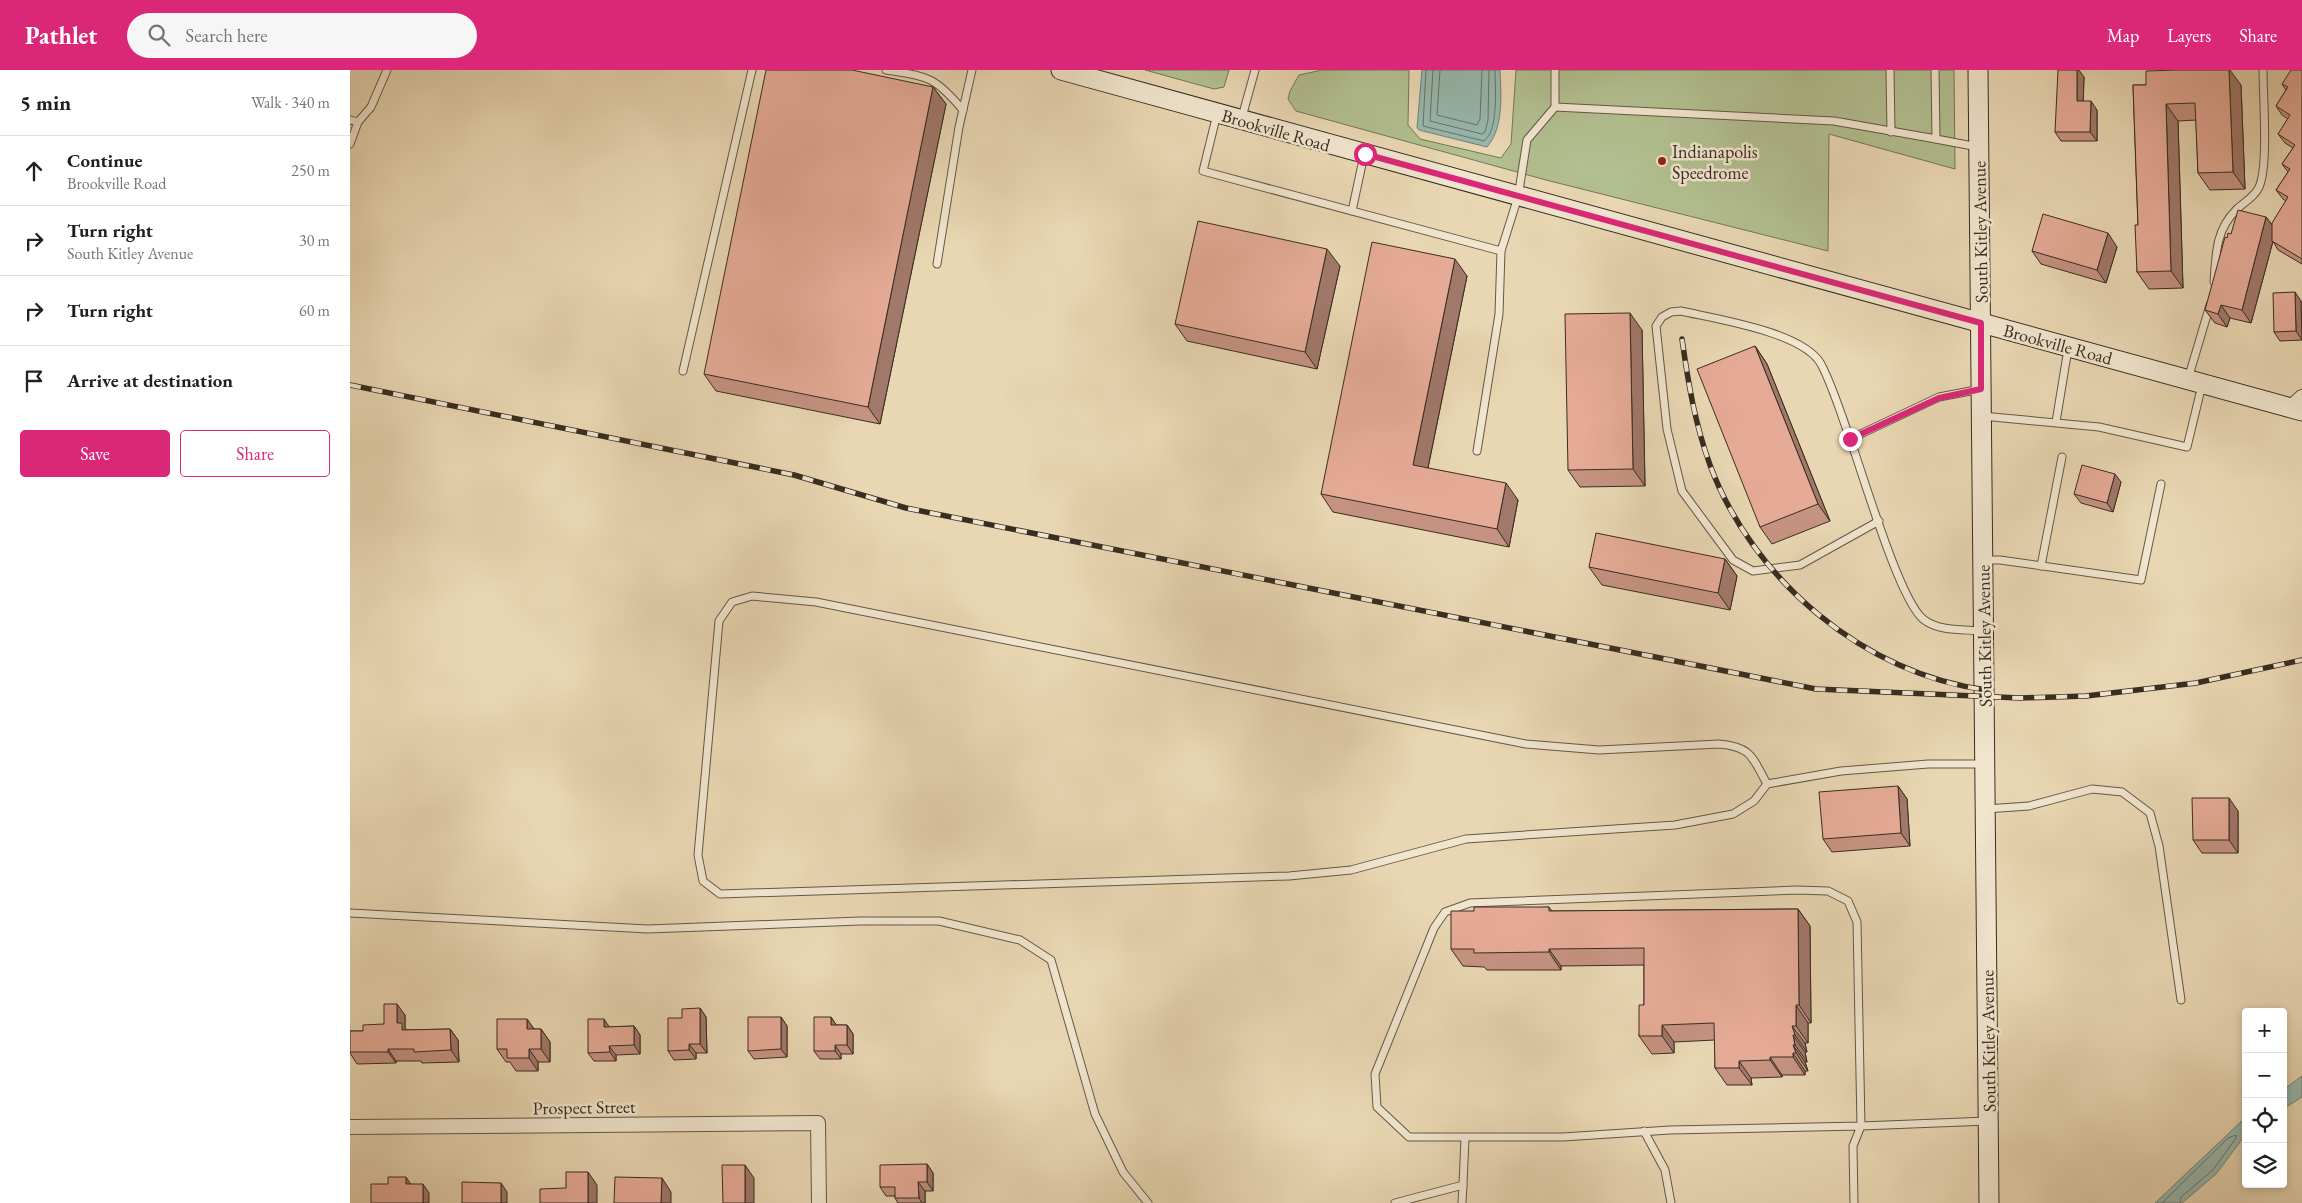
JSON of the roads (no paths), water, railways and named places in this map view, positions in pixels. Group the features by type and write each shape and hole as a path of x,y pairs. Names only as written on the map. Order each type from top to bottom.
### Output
{"main road":[{"name":"Brookville Road","path":"1061,70 1518,197 2195,381 2298,405"},
{"name":"South Kitley Avenue","path":"1978,70 1989,1203"}],"street":[{"name":"Prospect Street","path":"350,1128 818,1123 819,1203"}],"lane":[{"path":"350,144 358,122 371,108 387,70"},
{"path":"683,371 752,70"},
{"path":"886,70 924,76 939,84 963,110"},
{"path":"937,264 963,110 972,70"},
{"path":"1241,120 1255,70"},
{"path":"1477,451 1499,314 1501,250 1518,197 1527,140 1555,107 1555,70"},
{"path":"1890,70 1890,132"},
{"path":"1935,70 1936,139"},
{"path":"1982,416 2099,427 2187,447 2195,381 2213,293 2218,239 2223,227 2235,211 2258,189 2264,172 2263,70"},
{"path":"1555,107 1834,122 1979,147"},
{"path":"1217,113 1203,171 1501,250"},
{"path":"350,120 358,122"},
{"path":"1352,211 1365,154"},
{"path":"1879,522 1800,565 1753,571 1733,560 1682,491 1667,429 1656,326 1662,317 1671,312 1681,311 1791,339 1808,351 1820,363 1850,439 1906,595 1923,619 1943,628 1984,630"},
{"path":"2056,422 2068,346"},
{"path":"1850,439 1939,398 1981,389"},
{"path":"2041,566 2062,458"},
{"path":"1983,560 2141,580 2161,484"},
{"path":"1767,784 1750,753 1735,746 1719,744 1599,750 1526,744 816,602 752,596 732,602 719,621 698,855 703,881 720,894 1289,876 1352,870 1466,839 1675,825 1732,814 1754,801 1767,784 1841,770 1928,764 1985,764"},
{"path":"1985,809 2029,806 2092,789 2122,792 2150,813 2159,846 2181,1000"},
{"path":"1854,1203 1853,1146 1861,1126 1857,922 1848,901 1828,891 1796,890 1470,903 1445,912 1434,928 1375,1074 1377,1106 1409,1137 1563,1136 1644,1131 1861,1126 1988,1121"},
{"path":"350,913 648,929 860,921 939,921 1020,940 1051,960 1095,1114 1123,1172 1148,1203"},
{"path":"1644,1131 1665,1170 1671,1203"},
{"path":"1462,1203 1465,1138"},
{"path":"1394,1203 1462,1185"}],"water":[{"path":"1422,70 1500,70 1501,100 1499,120 1487,147 1417,128"},
{"path":"2302,1076 2302,1097 2287,1106 2287,1098 2287,1087"},
{"path":"2242,1121 2242,1139 2216,1174 2182,1203 2155,1203"}],"railway":[{"path":"1682,339 1693,403 1710,465 1729,507 1754,546 1784,582 1818,615 1857,642 1898,665 1942,681 1987,690"},
{"path":"350,385 794,475 906,508 1816,689 2020,698 2086,696 2196,683 2302,660"}],"place":[{"name":"Indianapolis Speedrome","path":"1662,161"}]}
